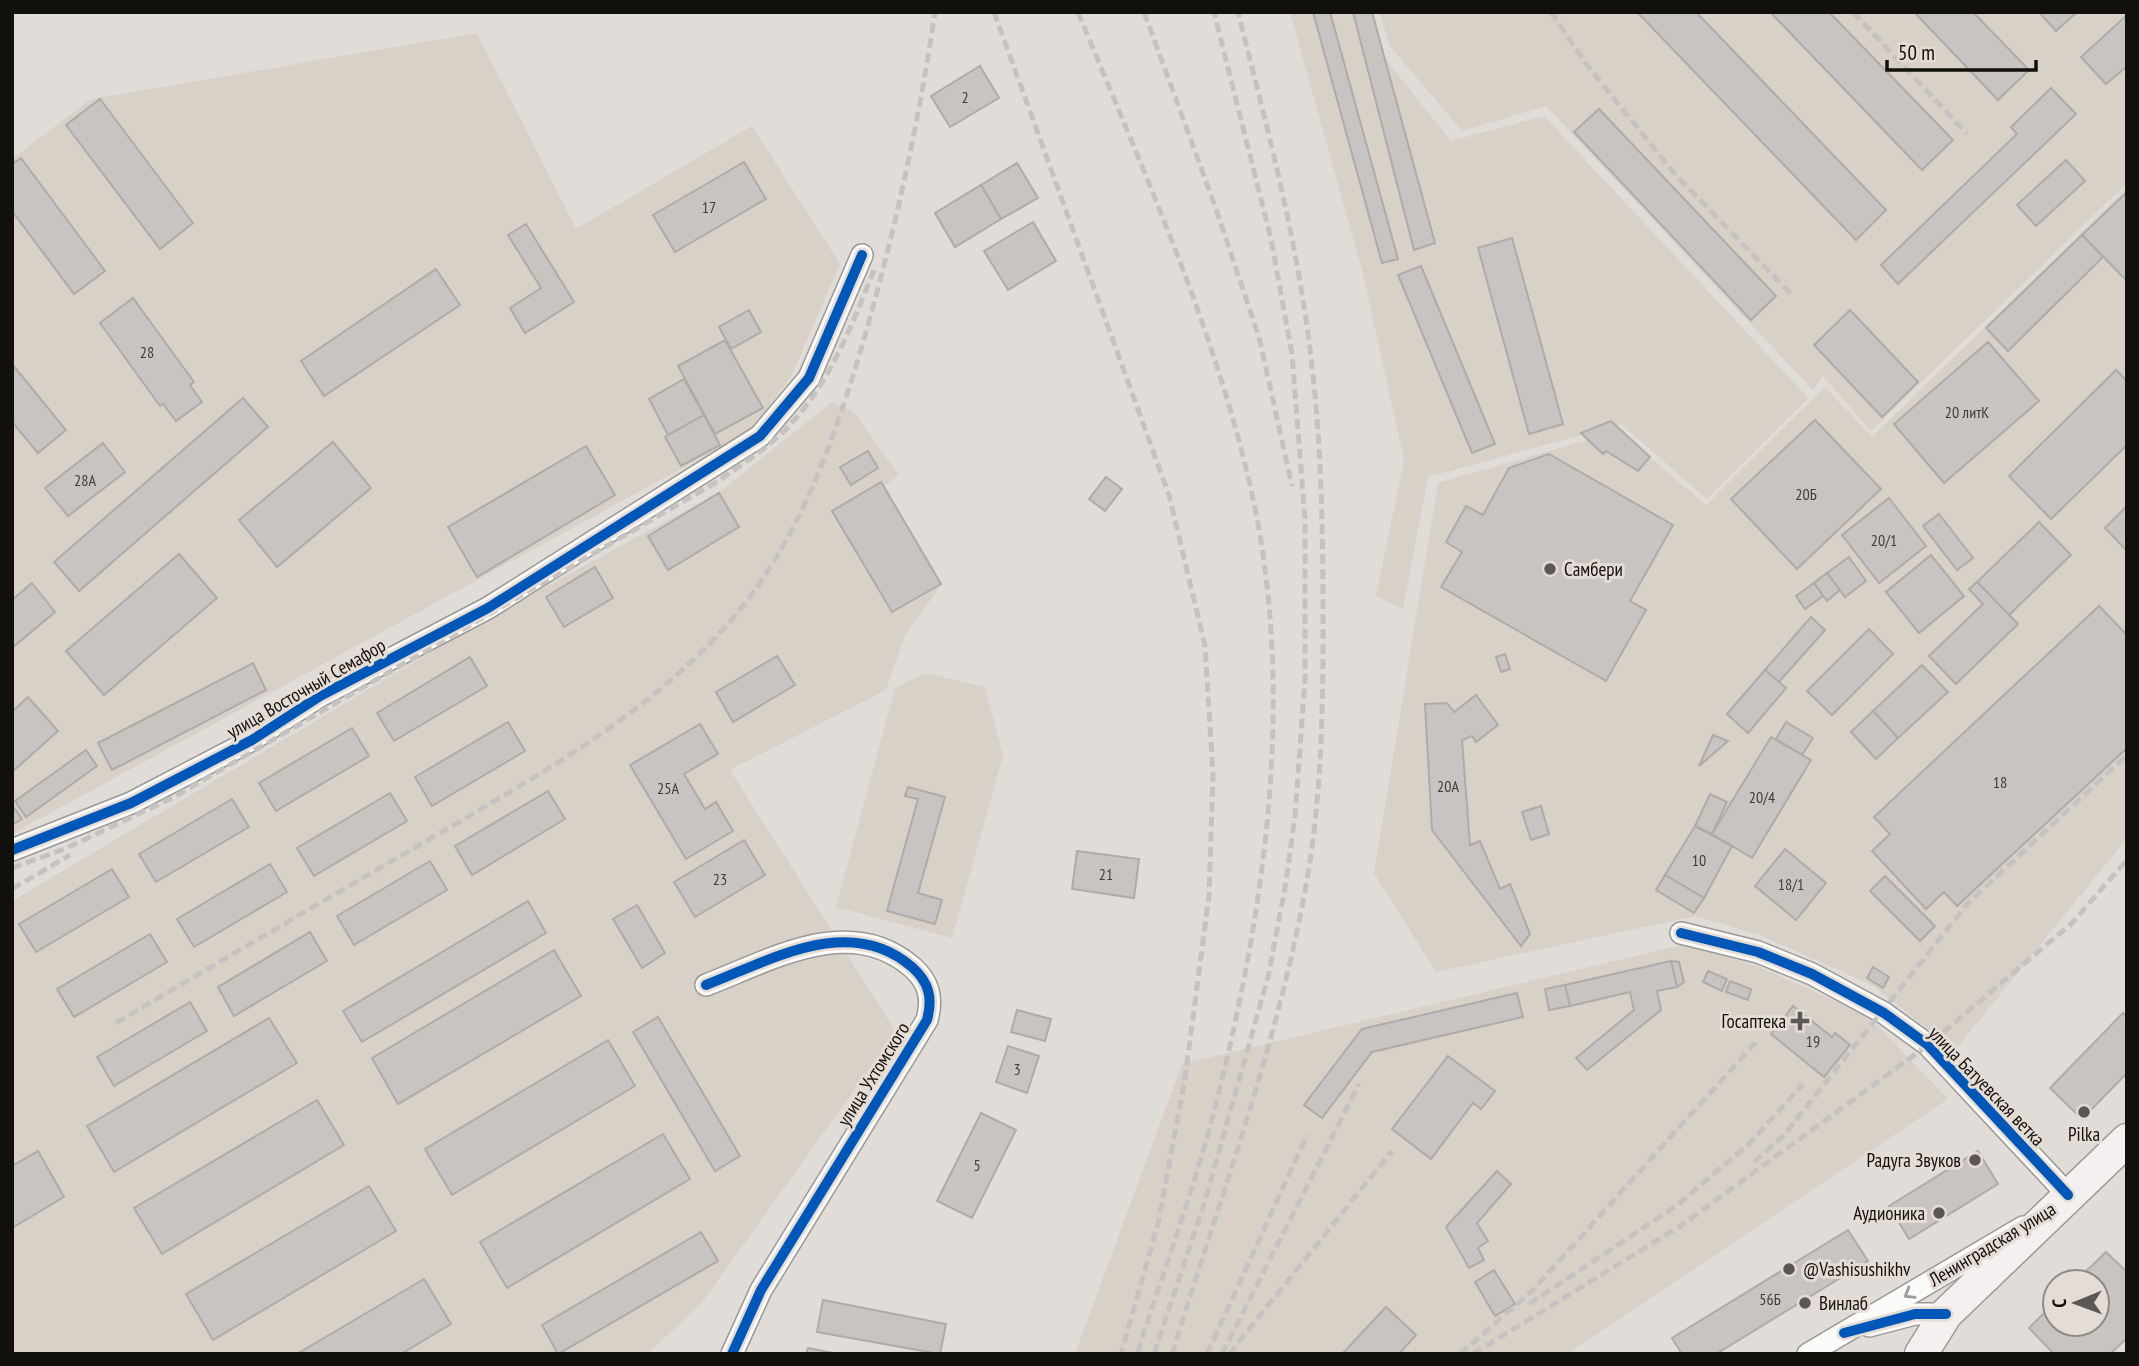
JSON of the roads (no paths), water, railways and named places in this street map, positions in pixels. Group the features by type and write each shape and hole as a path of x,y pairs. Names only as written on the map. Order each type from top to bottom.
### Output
{"main road":[{"name":"Ленинградская улица","path":"2060,1202 2127,1140"},
{"path":"1926,1340 2060,1202"}],"street":[{"name":"улица Восточный Семафор","path":"12,850 131,803 252,740 320,696 488,608 760,436 810,378 862,255"},
{"name":"улица Батуевская ветка","path":"1681,933 1758,952 1812,974 1884,1013 1928,1045 2060,1202"},
{"name":"улица Ухтомского","path":"706,985 802,948 853,941 874,943 896,953 922,975 931,998 927,1020 761,1290 732,1354"},
{"name":"Ленинградская улица","path":"1808,1354 2060,1202"},
{"path":"1844,1333 1915,1314 1926,1340"}],"railway":[{"path":"116,1023 506,794 595,738 678,674 715,638 749,598 770,568 805,504 845,402 897,213 922,93 935,12"},
{"path":"994,12 1169,495 1205,646 1213,775 1209,896 1185,1078 1159,1220 1121,1354"},
{"path":"1078,12 1170,235 1229,406 1245,464 1261,544 1271,624 1273,705 1270,787 1250,948 1207,1138 1137,1354"},
{"path":"1144,12 1215,206 1259,337 1292,486"},
{"path":"1154,1354 1205,1201 1268,977 1295,816 1305,679 1305,519 1292,354 1271,239 1214,12"},
{"path":"1172,1354 1263,1067 1293,950 1315,826 1322,728 1323,560 1314,384 1297,264 1238,12"},
{"path":"1551,12 1587,65 1674,173 1792,295"},
{"path":"1853,12 1967,134"},
{"path":"12,868 67,848 174,797 720,480 781,434 812,398 847,336 874,270"},
{"path":"1754,1162 1784,1135 1968,903 2127,755"},
{"path":"12,889 70,855"},
{"path":"1473,1354 1682,1225 1928,1045 2071,924 2127,860"},
{"path":"1460,1354 1533,1290 1756,1042"},
{"path":"1222,1354 1359,1084"},
{"path":"1529,1304 1676,1206 1750,1143 1803,1084"},
{"path":"1207,1354 1307,1135"},
{"path":"1229,1354 1392,1151"}],"place":[{"name":"Самбери","path":"1550,569"},
{"name":"Госаптека","path":"1800,1021"},
{"name":"Pilka","path":"2084,1112"},
{"name":"Радуга Звуков","path":"1975,1160"},
{"name":"Аудионика","path":"1939,1213"},
{"name":"@Vashisushikhv","path":"1789,1269"},
{"name":"Винлаб","path":"1805,1303"}]}
